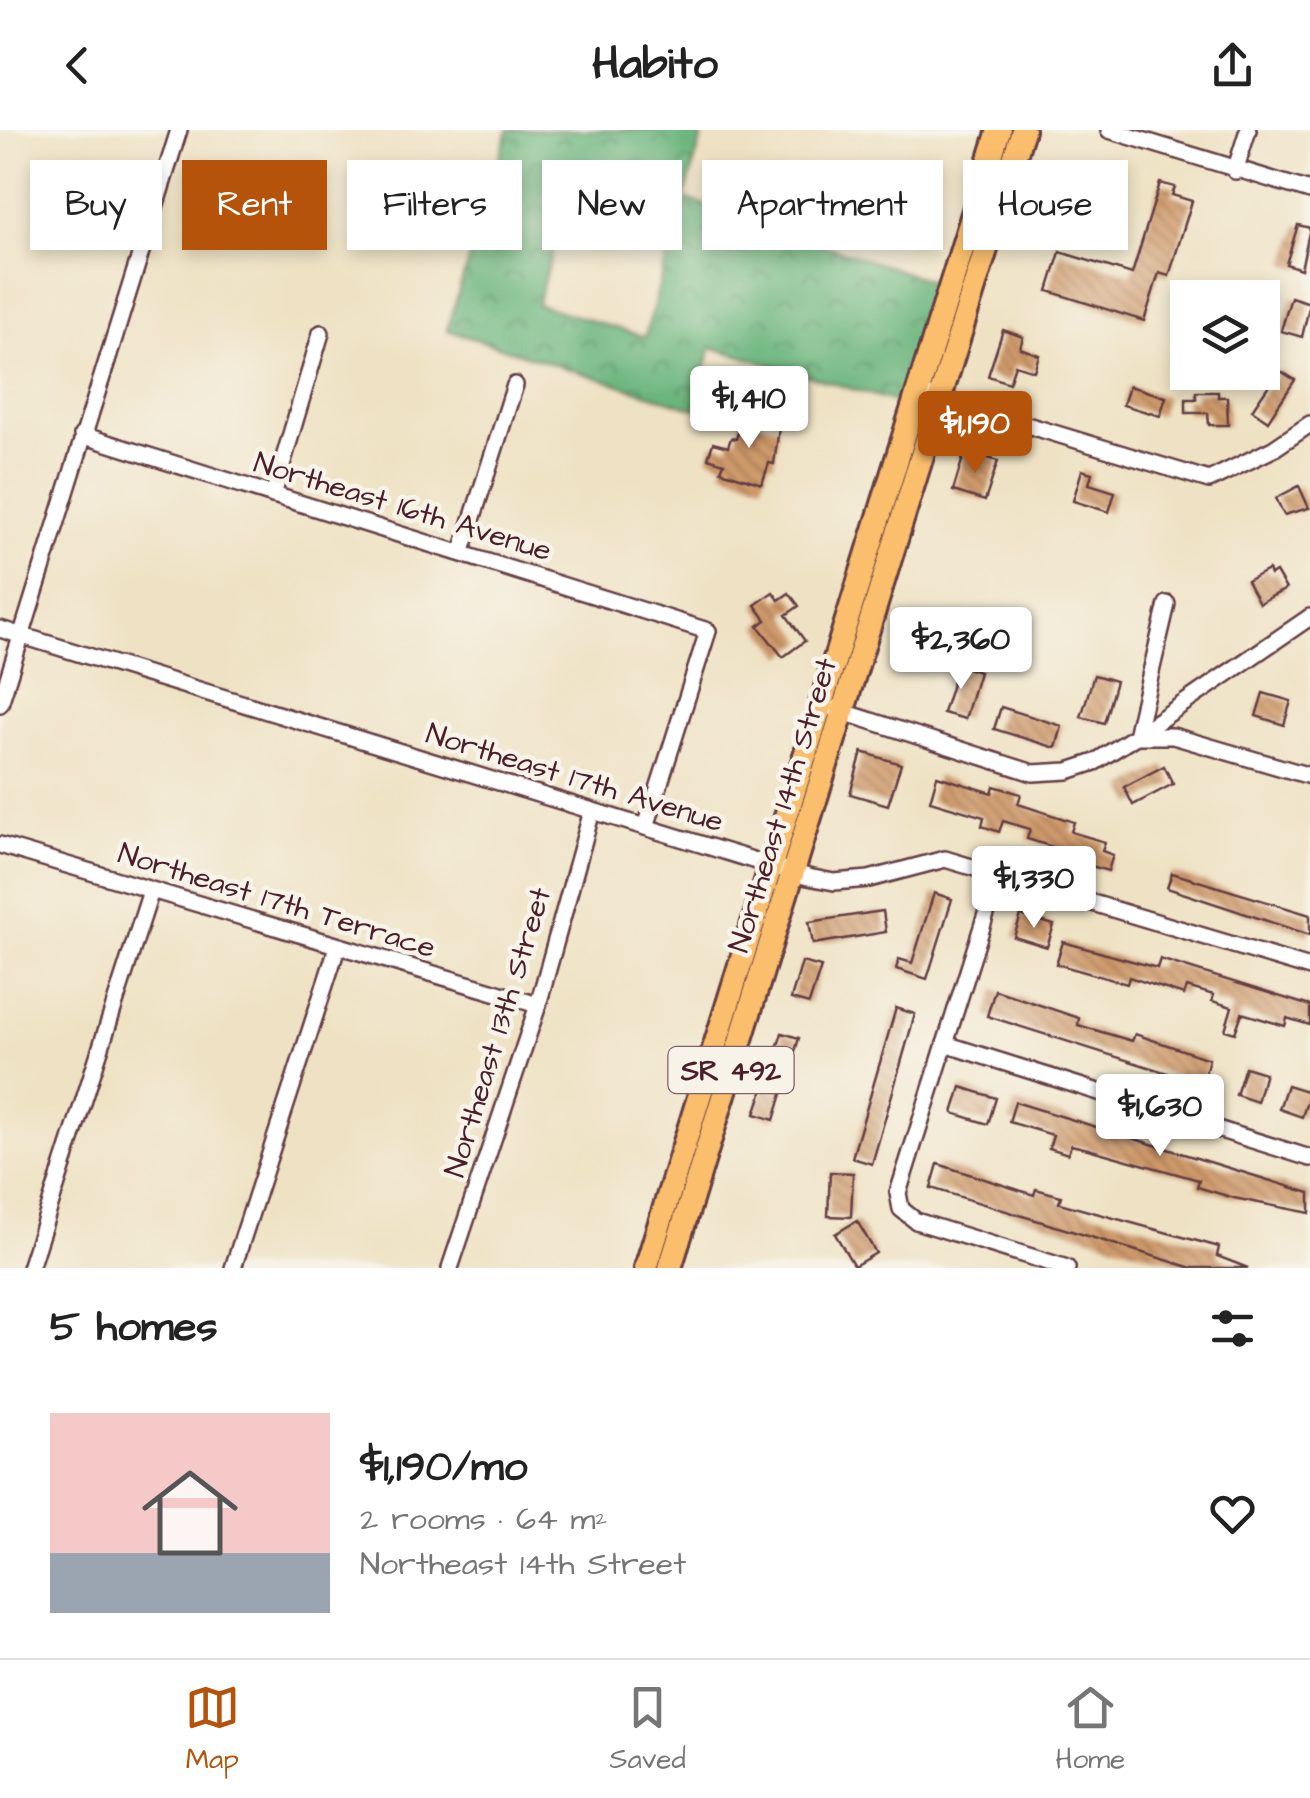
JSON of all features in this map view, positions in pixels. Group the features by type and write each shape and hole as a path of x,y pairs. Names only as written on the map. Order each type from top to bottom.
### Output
{"main road":[{"name":"Northeast 14th Street","path":"929,396 999,130"},
{"name":"Northeast 14th Street","path":"670,1268 831,708 929,396 1024,130"},
{"name":"Northeast 14th Street","path":"646,1268 782,869"}],"street":[{"path":"0,704 179,130"},
{"path":"1109,130 1310,191"},
{"path":"1235,170 1248,130"},
{"path":"273,495 321,333"},
{"path":"462,551 515,384"},
{"path":"929,396 1210,480 1273,449 1310,424"},
{"name":"Northeast 16th Avenue","path":"82,435 708,631 646,827"},
{"path":"1136,736 1166,604"},
{"path":"831,708 1032,774 1068,771 1095,762 1136,736 1310,617"},
{"name":"Northeast 17th Avenue","path":"0,629 824,881 858,880 945,859 1310,968"},
{"path":"1136,736 1173,736 1310,776"},
{"name":"Northeast 13th Street","path":"450,1268 538,1005 592,811"},
{"name":"Northeast 17th Terrace","path":"0,845 538,1005"},
{"path":"999,873 898,1193 901,1209 916,1221 1067,1268"},
{"path":"30,1268 152,891"},
{"path":"234,1268 337,948"},
{"path":"945,1044 1310,1158"}],"green space":[{"path":"508,130 704,130 684,198 702,204 702,250 839,250 943,285 906,405 711,347 695,409 447,330 471,250 522,250 522,160 499,160"}],"building":[{"path":"1160,183 1175,187 1172,195 1192,201 1169,276 1159,273 1144,321 1048,291 1060,252 1132,274"},
{"path":"1298,225 1310,228 1301,269 1286,264"},
{"path":"1291,297 1310,303 1302,337 1281,331"},
{"path":"1003,330 1023,337 1020,348 1039,355 1034,371 1015,365 1009,383 988,376"},
{"path":"1280,371 1295,380 1268,421 1252,410 1266,390 1280,390"},
{"path":"1129,386 1166,397 1160,416 1123,405"},
{"path":"1196,392 1218,392 1218,397 1227,397 1228,425 1209,425 1208,413 1186,413 1186,399 1196,399"},
{"path":"743,417 779,428 774,464 769,463 762,484 721,471 724,463 708,458 713,443 728,447 731,438 736,439"},
{"path":"965,451 998,461 985,501 953,491"},
{"path":"1082,470 1092,473 1089,484 1115,492 1109,512 1073,501"},
{"path":"1299,486 1309,508 1284,515 1276,498"},
{"path":"1268,570 1270,575 1276,572 1286,589 1259,603 1247,581"},
{"path":"773,592 779,600 789,593 799,606 786,615 805,641 783,657 758,626 766,620 755,605"},
{"path":"958,665 979,672 965,719 943,713"},
{"path":"1094,675 1116,681 1104,723 1081,717"},
{"path":"1263,693 1291,701 1284,725 1256,716"},
{"path":"1001,707 1062,726 1056,748 994,729"},
{"path":"862,752 901,764 888,805 850,794"},
{"path":"1164,766 1173,784 1133,805 1124,787"},
{"path":"937,776 992,793 994,786 1021,794 1018,804 1074,822 1071,832 1105,842 1102,851 1113,855 1108,871 1071,860 1073,853 1027,839 1030,829 1003,821 999,832 982,826 984,817 930,801"},
{"path":"1172,873 1310,915 1310,935 1167,888"},
{"path":"934,893 952,899 927,979 896,969 899,959 912,963"},
{"path":"883,911 886,932 813,944 809,922"},
{"path":"1021,915 1054,925 1047,947 1014,937"},
{"path":"1063,942 1157,968 1160,959 1310,1006 1310,1025 1287,1018 1285,1026 1242,1013 1235,1033 1225,1030 1232,1007 1212,1001 1214,995 1187,987 1184,995 1129,977 1127,984 1056,964"},
{"path":"802,962 821,967 809,1004 791,999"},
{"path":"995,990 1079,1018 1078,1025 1132,1041 1135,1034 1209,1059 1202,1084 987,1016"},
{"path":"896,1008 915,1014 872,1164 852,1158"},
{"path":"782,1033 799,1038 774,1120 755,1114"},
{"path":"1245,1067 1265,1073 1257,1102 1236,1095"},
{"path":"1287,1085 1310,1092 1302,1117 1279,1109"},
{"path":"961,1087 996,1098 988,1124 953,1113"},
{"path":"1015,1102 1310,1193 1310,1213 1234,1198 1197,1187 1199,1180 1088,1149 1071,1145 1068,1154 1049,1148 1053,1135 1009,1122"},
{"path":"938,1164 1034,1195 1036,1189 1061,1196 1059,1203 1219,1247 1217,1256 1248,1268 1192,1268 931,1188"},
{"path":"830,1172 853,1173 851,1217 828,1216"},
{"path":"857,1221 876,1253 854,1266 835,1234"}]}
